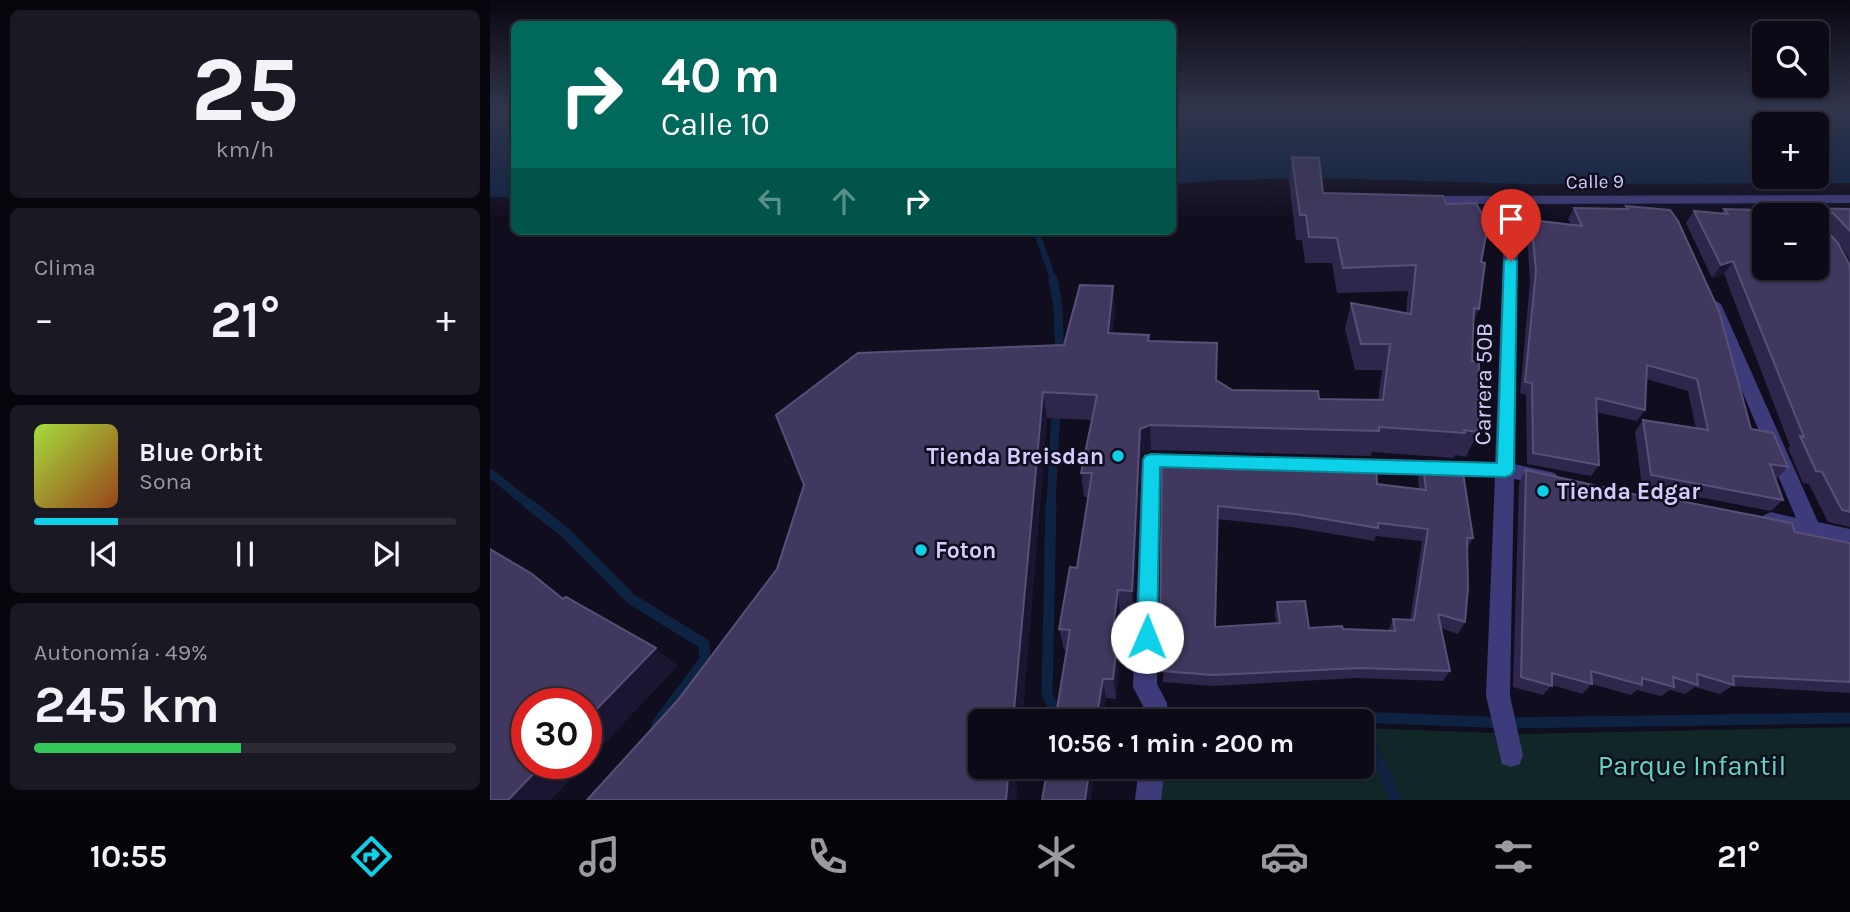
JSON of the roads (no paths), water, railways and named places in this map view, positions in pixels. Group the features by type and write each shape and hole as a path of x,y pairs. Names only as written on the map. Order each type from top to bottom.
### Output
{"street":[{"name":"Calle 9","path":"1406,200 1499,202 1850,199"},
{"path":"1658,200 1674,220"},
{"path":"1788,200 1791,203"},
{"name":"Carrera 50B","path":"1499,202 1511,236 1498,702 1511,755"},
{"path":"1708,292 1811,529"},
{"path":"1154,709 1145,687 1151,460 1206,462"},
{"path":"1328,465 1505,470 1572,482"},
{"path":"1758,519 1850,538"},
{"path":"1148,800 1150,779"}],"water":[{"path":"490,146 511,146 511,197 490,197"},
{"path":"1176,146 1752,146 1752,183 1527,184 1322,178 1176,184"},
{"path":"1829,146 1850,146 1850,183 1829,183"}],"waterway":[{"path":"1037,235 1054,281"},
{"path":"1053,279 1058,307 1060,356"},
{"path":"1051,506 1056,408"},
{"path":"490,473 531,506"},
{"path":"529,504 567,534 631,599 704,644 705,660 658,722 657,729"},
{"path":"1051,504 1047,694 1055,709"},
{"path":"1374,718 1510,723 1850,718"},
{"path":"1374,751 1397,800"}],"place":[{"name":"Tienda Breisdan","path":"1118,456"},
{"name":"Tienda Edgar","path":"1543,491"},
{"name":"Foton","path":"921,550"}],"park label":[{"name":"Parque Infantil","path":"1692,765"}]}
